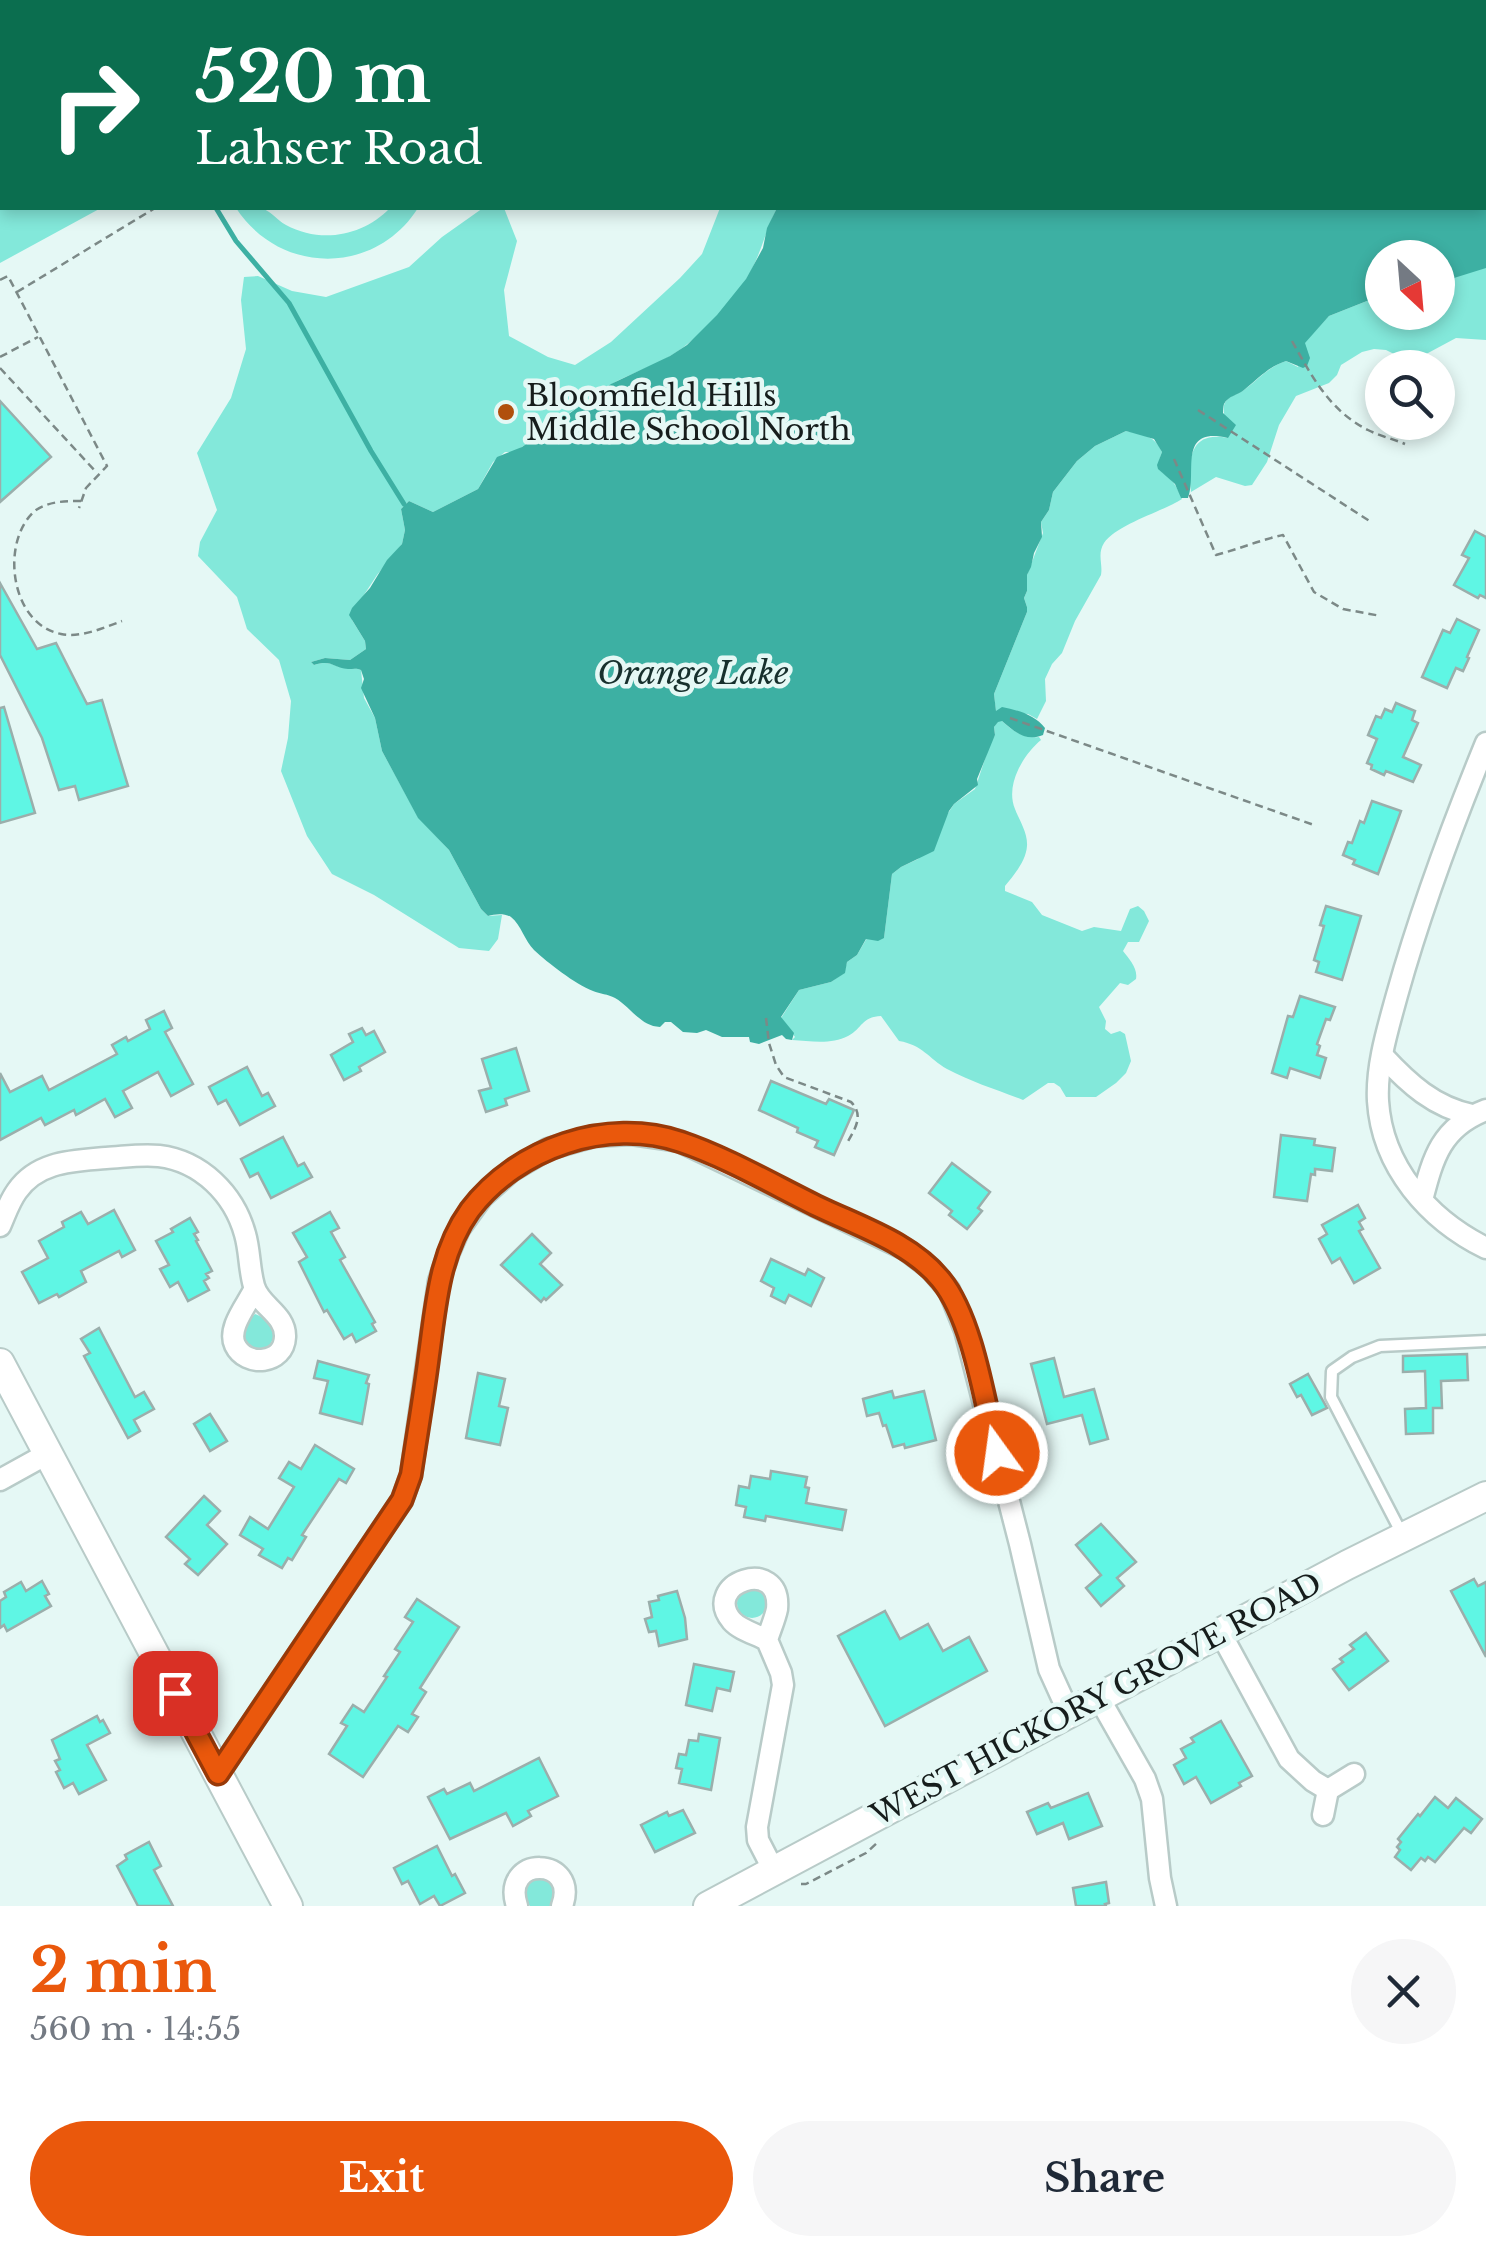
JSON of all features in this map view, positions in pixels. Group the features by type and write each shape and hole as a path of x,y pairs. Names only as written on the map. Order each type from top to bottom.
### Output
{"street":[{"path":"1486,743 1404,966 1388,1027 1378,1103 1398,1168 1444,1222 1486,1248"},
{"path":"1383,1056 1423,1094 1442,1106 1479,1113"},
{"path":"1422,1200 1435,1154 1449,1133 1479,1113"},
{"path":"218,1774 402,1500 411,1475 439,1280 459,1229 482,1197 520,1165 548,1149 594,1136 630,1134 680,1141 905,1249 940,1278 966,1330 1048,1669 1069,1713"},
{"path":"0,1226 14,1194 24,1182 51,1165 139,1156 168,1158 203,1173 230,1200 245,1231 254,1290"},
{"path":"0,1363 288,1906"},
{"path":"0,1480 47,1454"},
{"name":"WEST HICKORY GROVE ROAD","path":"708,1906 1220,1632 1486,1496"},
{"path":"1220,1632 1289,1759 1313,1782 1328,1790"},
{"path":"767,1640 783,1685 757,1827 758,1840 774,1871"},
{"path":"1099,1698 1152,1799 1166,1906"},
{"path":"1323,1816 1328,1790 1354,1774"},
{"path":"516,1906 513,1890 517,1880 526,1872 544,1867 561,1879 565,1898 562,1906"}],"lane":[{"path":"1404,1537 1331,1396 1332,1371 1352,1357 1380,1346 1486,1341"}],"path":[{"path":"16,293 152,210"},
{"path":"0,280 8,276 107,466 86,488 79,508"},
{"path":"0,358 39,337"},
{"path":"1292,341 1312,378 1334,406 1366,429 1406,444"},
{"path":"0,368 98,474"},
{"path":"1198,410 1371,522"},
{"path":"1174,458 1216,555 1283,535 1314,592 1343,610 1381,616"},
{"path":"82,501 56,502 36,510 22,523 12,536 11,579 25,610 49,630 80,635 122,621"},
{"path":"1010,718 1314,825"},
{"path":"766,1018 768,1042 784,1077 851,1102 858,1109 859,1118 846,1146"}],"shaded area":[{"path":"0,210 97,210 0,263"},
{"path":"238,210 265,210 299,231 327,235 354,231 388,210 416,210 400,230 378,246 353,256 327,259 302,255 277,246 255,230"},
{"path":"480,210 505,210 517,241 504,290 509,336 548,357 575,365 611,342 680,278 702,254 719,210 776,210 747,278 723,310 683,348 610,385 514,452 505,452 493,462 478,489 433,512 409,501 401,509 405,530 402,544 377,575 352,620 366,649 350,660 325,658 311,662 361,670 364,698 375,718 382,751 418,817 449,850 481,909 488,916 502,915 498,939 489,951 459,948 374,895 332,874 307,836 281,771 291,701 279,660 247,629 237,597 198,556 200,542 217,510 197,453 231,398 246,349 241,300 244,277 258,276 292,291 326,297 409,267"},
{"path":"1486,268 1486,340 1456,338 1434,350 1365,350 1341,365 1329,383 1296,396 1279,425 1267,462 1252,485 1216,477 1191,492 1193,451 1205,439 1228,438 1225,402 1286,361 1298,367 1304,343 1329,316 1365,302 1365,330 1455,330 1455,277"},
{"path":"1126,431 1156,442 1162,452 1159,469 1182,499 1119,530 1104,543 1101,575 1045,679 1046,701 1037,719 1028,714 996,712 994,694 1027,612 1027,575 1053,492 1077,461 1095,446"},
{"path":"998,721 1019,734 1041,740 1022,762 1014,781 1013,800 1027,846 1005,891 1032,902 1042,915 1082,931 1094,927 1121,931 1130,909 1138,906 1149,921 1139,942 1128,942 1123,951 1134,967 1136,979 1128,985 1120,983 1099,1007 1106,1021 1105,1029 1111,1034 1125,1034 1131,1061 1126,1073 1096,1097 1066,1097 1060,1087 1048,1083 1023,1100 985,1086 899,1041 881,1016 870,1018 841,1039 820,1042 792,1040 795,1037 781,1018 799,990 831,982 844,973 847,962 857,955 867,938 884,938 892,874 918,859 954,804 975,789"},
{"path":"255,1314 265,1319 273,1331 269,1346 259,1350 246,1343 243,1335"},
{"path":"752,1588 763,1592 767,1603 763,1614 752,1618 741,1614 737,1603 741,1592"},
{"path":"544,1878 554,1890 551,1906 530,1906 524,1888 532,1879"}],"water":[{"name":"Orange Lake","path":"776,210 1486,210 1486,268 1455,278 1455,240 1365,240 1365,302 1329,316 1305,343 1310,358 1307,366 1280,363 1226,401 1223,413 1236,425 1228,438 1212,436 1195,445 1188,498 1181,498 1175,484 1158,469 1162,452 1154,439 1126,431 1095,446 1077,461 1053,492 1041,522 1042,537 1027,575 1027,612 994,694 996,711 1002,707 1031,716 1045,728 1043,735 1026,737 998,722 978,785 949,811 934,851 892,874 884,938 866,939 857,955 847,962 845,973 831,982 799,990 781,1017 794,1033 792,1040 782,1035 759,1044 750,1042 749,1037 722,1037 706,1030 683,1032 671,1022 653,1026 615,998 586,988 554,967 534,950 511,917 488,916 449,850 418,818 382,751 375,718 361,688 361,670 311,662 325,658 350,660 366,649 349,615 402,544 405,530 401,509 409,501 433,512 478,489 497,457 522,447 611,384 687,345 746,279 763,248"}],"building":[{"path":"0,401 51,457 0,502"},
{"path":"1475,531 1486,537 1486,598 1478,598 1454,585 1469,558 1462,555"},
{"path":"0,583 37,649 56,643 87,704 102,700 128,786 79,800 75,786 59,790 42,738 0,655"},
{"path":"1457,619 1479,630 1463,671 1456,668 1447,688 1422,677 1443,630 1450,633"},
{"path":"1396,703 1415,711 1412,720 1418,723 1403,757 1421,765 1413,782 1386,771 1384,775 1367,763 1377,739 1368,735 1376,716 1381,718 1385,709 1392,712"},
{"path":"4,707 35,813 0,823 0,708"},
{"path":"1372,801 1401,811 1378,874 1353,864 1355,860 1343,855 1360,821 1364,823"},
{"path":"1326,906 1361,916 1342,980 1316,972 1319,962 1314,960"},
{"path":"1300,996 1335,1007 1317,1044 1317,1055 1326,1058 1320,1078 1290,1068 1287,1078 1272,1073 1288,1016 1293,1017"},
{"path":"164,1011 172,1028 165,1032 193,1084 171,1096 158,1072 123,1091 132,1108 115,1117 105,1099 76,1115 74,1110 45,1125 41,1118 0,1140 0,1073 10,1092 42,1076 49,1090 117,1054 112,1045 150,1029 146,1020"},
{"path":"362,1028 366,1035 374,1031 385,1052 344,1080 331,1055 353,1042 349,1034"},
{"path":"516,1048 529,1091 505,1099 507,1105 486,1112 479,1091 491,1088 482,1059"},
{"path":"247,1067 262,1096 268,1093 275,1106 240,1125 226,1100 218,1104 209,1087"},
{"path":"771,1081 826,1104 829,1099 854,1110 834,1155 815,1147 818,1141 797,1132 798,1128 759,1110"},
{"path":"1281,1135 1315,1139 1314,1145 1335,1148 1332,1171 1315,1169 1315,1175 1311,1174 1307,1201 1274,1197"},
{"path":"283,1137 298,1166 304,1163 312,1177 271,1198 258,1173 250,1177 241,1159"},
{"path":"952,1163 990,1192 978,1208 982,1211 967,1229 929,1193"},
{"path":"1358,1205 1365,1218 1359,1222 1363,1229 1359,1231 1380,1268 1354,1283 1340,1258 1332,1263 1319,1239 1327,1234 1322,1225"},
{"path":"114,1210 135,1250 122,1257 119,1251 81,1271 86,1282 39,1303 22,1272 48,1258 39,1241 81,1212 88,1224"},
{"path":"330,1212 339,1228 331,1232 345,1257 340,1260 375,1322 372,1324 376,1331 356,1342 352,1334 344,1339 327,1310 324,1312 299,1262 307,1257 293,1233"},
{"path":"190,1218 198,1232 194,1234 196,1241 212,1271 204,1281 209,1290 188,1301 178,1282 170,1287 160,1269 169,1265 156,1241"},
{"path":"532,1234 551,1253 540,1264 562,1285 541,1302 501,1265"},
{"path":"771,1259 805,1275 808,1269 824,1278 811,1306 789,1295 785,1303 771,1296 774,1288 761,1281"},
{"path":"99,1328 135,1397 144,1392 154,1409 134,1420 140,1431 128,1438 84,1356 90,1353 81,1339"},
{"path":"1467,1354 1468,1380 1441,1381 1442,1408 1433,1408 1433,1433 1406,1434 1405,1409 1426,1408 1425,1371 1403,1372 1403,1356"},
{"path":"1054,1358 1064,1397 1094,1389 1108,1439 1090,1444 1082,1415 1047,1424 1031,1364"},
{"path":"318,1361 369,1375 362,1424 320,1413 328,1381 314,1378"},
{"path":"478,1373 505,1379 499,1406 508,1408 500,1445 466,1438"},
{"path":"1308,1374 1327,1408 1312,1415 1290,1384"},
{"path":"892,1391 894,1398 924,1391 936,1440 893,1447 879,1413 867,1416 863,1399"},
{"path":"210,1414 227,1441 210,1451 194,1424"},
{"path":"315,1445 354,1469 346,1483 339,1479 302,1535 306,1537 292,1560 288,1558 282,1568 259,1555 263,1549 240,1535 250,1517 268,1529 294,1487 279,1478 289,1462 301,1469"},
{"path":"771,1471 807,1477 806,1503 846,1510 842,1530 766,1516 765,1521 744,1517 746,1507 736,1505 739,1486 749,1488 751,1476 770,1479"},
{"path":"204,1496 220,1511 207,1525 227,1544 198,1575 185,1564 190,1559 166,1537"},
{"path":"1101,1524 1136,1562 1117,1578 1124,1586 1101,1606 1086,1588 1101,1575 1076,1545"},
{"path":"1474,1579 1478,1586 1486,1582 1486,1657 1451,1591"},
{"path":"42,1581 51,1606 7,1631 4,1625 0,1628 4,1592 21,1582 26,1591"},
{"path":"677,1591 687,1639 659,1646 656,1631 649,1632 645,1619 652,1617 649,1602"},
{"path":"417,1599 459,1627 420,1688 426,1692 412,1714 418,1717 408,1732 398,1726 363,1777 329,1754 347,1726 341,1723 353,1705 364,1712 387,1677 384,1676 400,1652 395,1649 413,1622 405,1617"},
{"path":"885,1611 900,1639 928,1624 943,1651 969,1637 987,1671 885,1726 838,1636"},
{"path":"1366,1633 1388,1661 1349,1690 1333,1669 1354,1649 1350,1645"},
{"path":"694,1664 734,1672 730,1691 717,1688 712,1711 686,1705"},
{"path":"97,1716 110,1733 87,1745 106,1780 79,1794 73,1783 64,1788 56,1772 60,1770 55,1761 60,1759 52,1740"},
{"path":"1221,1721 1252,1776 1211,1803 1196,1777 1184,1784 1174,1765 1186,1758 1181,1749 1194,1742 1191,1738"},
{"path":"699,1734 720,1738 711,1790 679,1783 679,1754 686,1755 689,1740 698,1741"},
{"path":"539,1758 558,1796 528,1811 531,1816 513,1826 506,1813 450,1839 428,1797 444,1789 447,1794 470,1783 474,1791"},
{"path":"1088,1793 1102,1826 1069,1839 1063,1823 1037,1834 1027,1812 1048,1803 1051,1808"},
{"path":"1435,1797 1448,1808 1456,1798 1482,1819 1471,1833 1464,1828 1435,1862 1421,1858 1411,1870 1395,1857 1400,1850 1398,1839"},
{"path":"683,1810 695,1833 655,1852 641,1825 667,1812 669,1816"},
{"path":"149,1842 161,1866 154,1870 173,1906 138,1906 117,1866 127,1859 125,1855"},
{"path":"437,1846 465,1893 440,1906 434,1896 420,1904 408,1881 402,1884 394,1868"},
{"path":"1106,1882 1106,1906 1076,1906 1073,1888"}],"waterway":[{"path":"217,210 236,241 289,303 404,504"}],"place":[{"name":"Bloomfield Hills Middle School North","path":"506,412"}],"route":[{"path":"175,1693 218,1774 402,1500 411,1475 439,1280 459,1229 470,1210 497,1182 528,1159 570,1141 630,1134 680,1141 920,1258 949,1290 959,1312 997,1453"}]}
